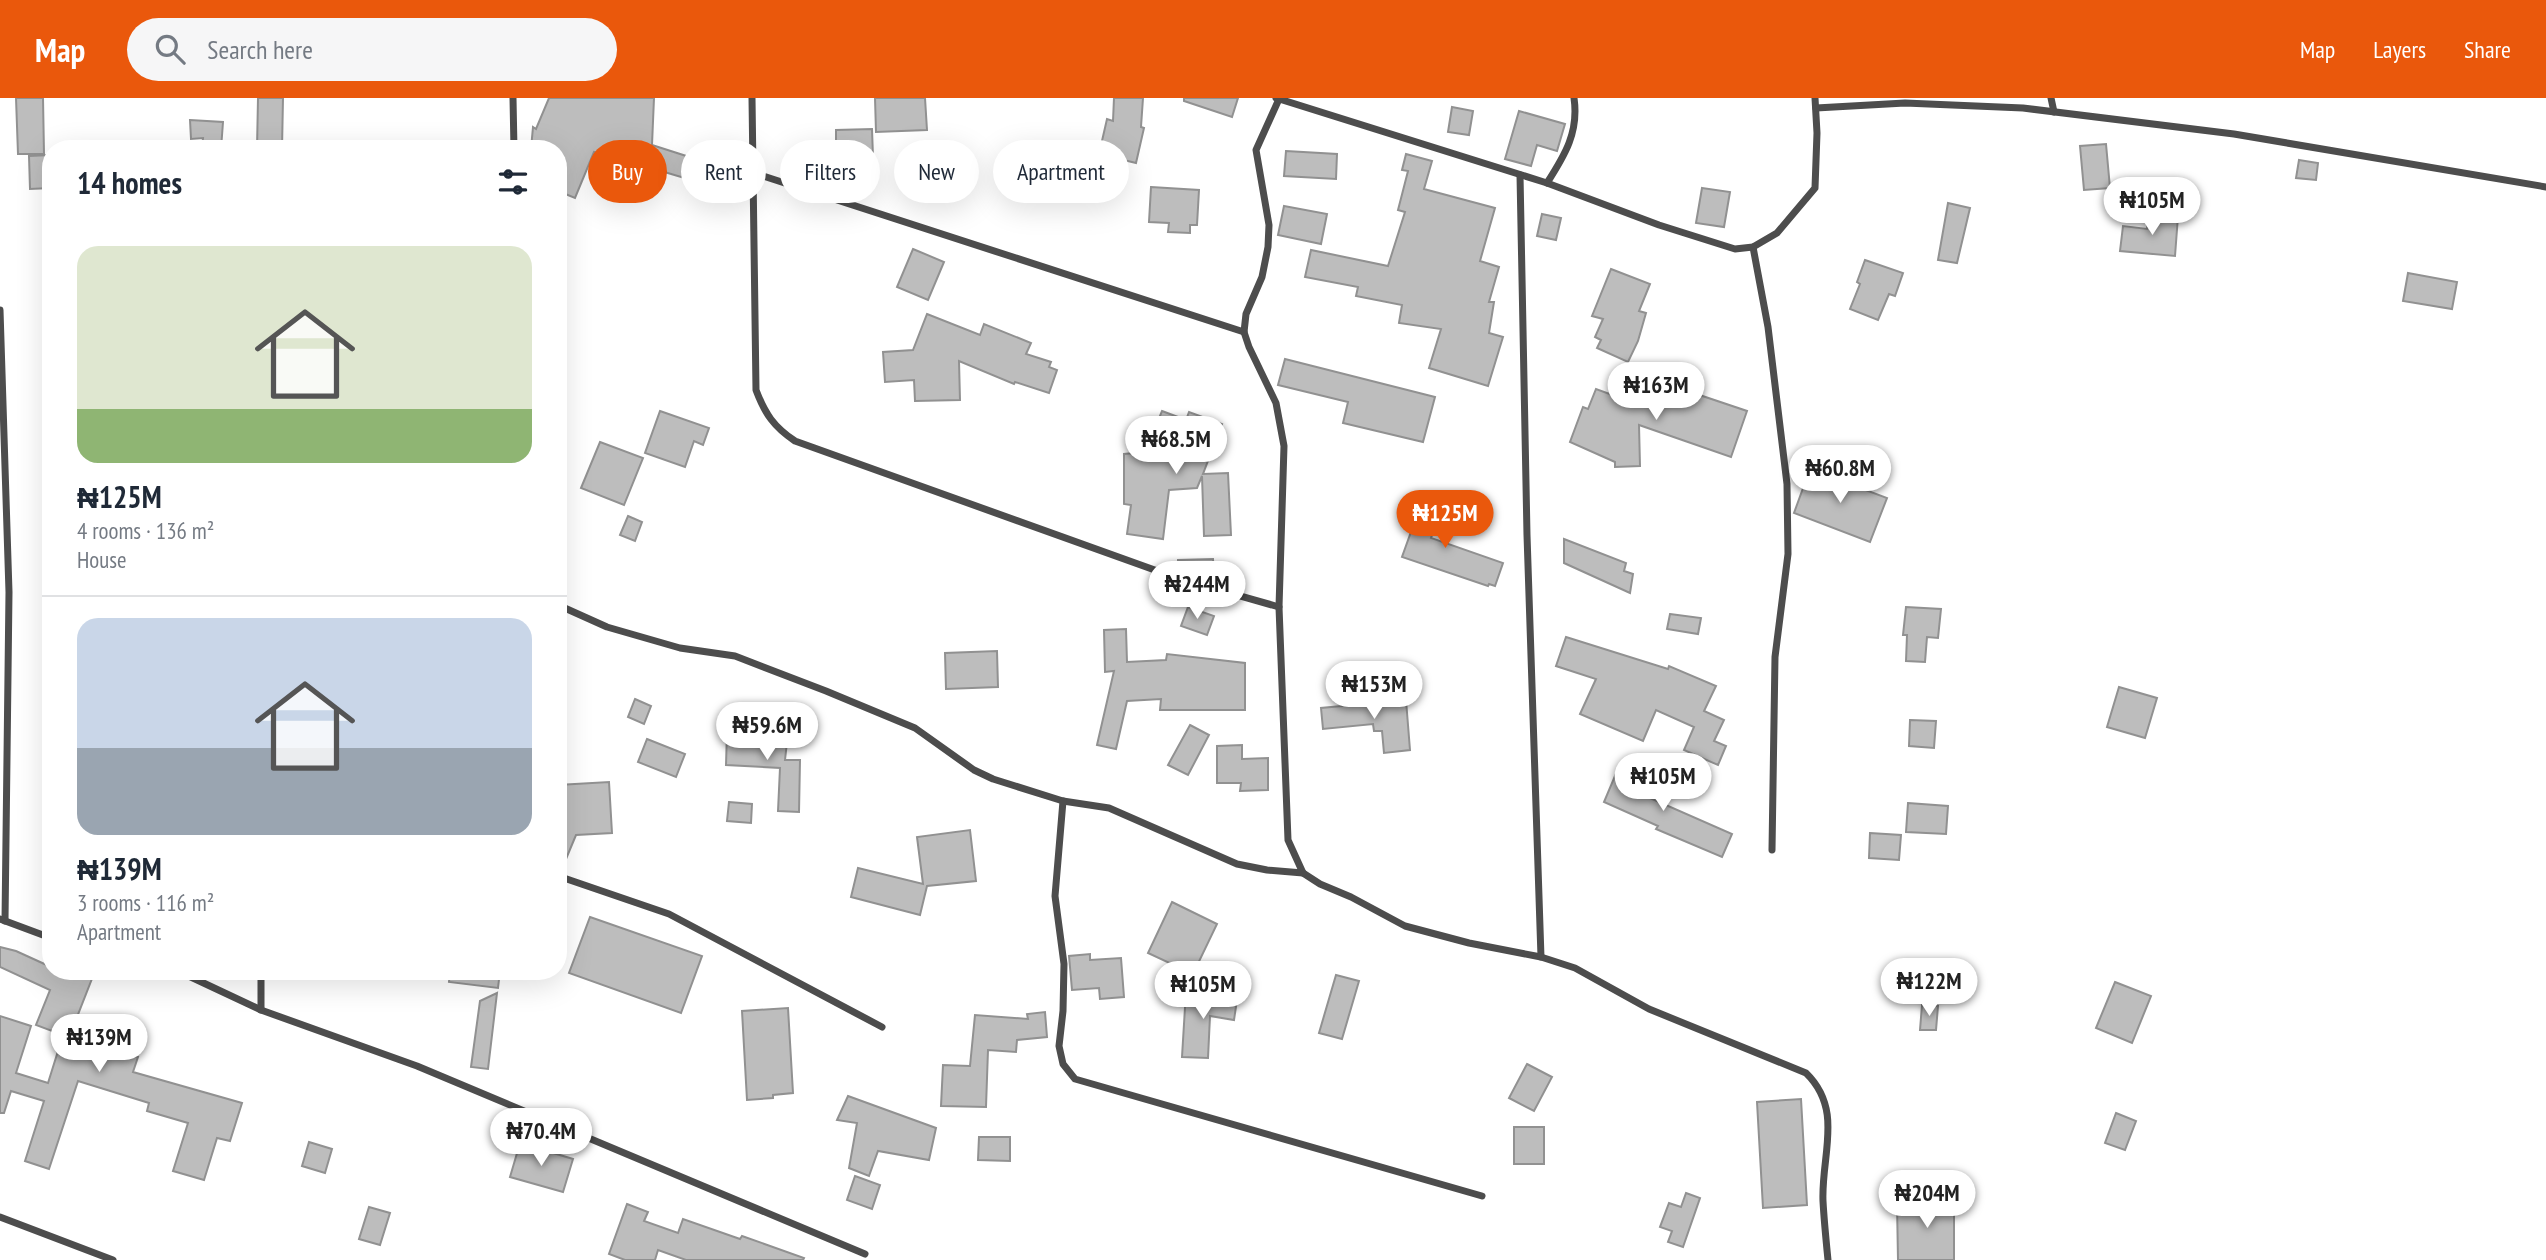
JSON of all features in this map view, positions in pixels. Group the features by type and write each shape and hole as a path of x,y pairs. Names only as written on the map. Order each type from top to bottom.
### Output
{"street":[{"path":"513,98 514,140"},
{"path":"752,98 753,140"},
{"path":"1309,107 1311,98"},
{"path":"1547,183 1569,148 1575,130 1574,98"},
{"path":"1303,873 1288,840 1279,607 1284,446 1276,403 1244,332 1246,314 1262,277 1268,247 1269,225 1256,150 1278,99 1547,183 1659,225 1735,249 1754,247 1777,233 1815,188 1815,98"},
{"path":"2051,98 2054,112"},
{"path":"1816,108 1905,103 2023,108 2234,134 2546,187"},
{"path":"1520,175 1527,535 1541,957"},
{"path":"766,177 1244,332"},
{"path":"754,203 756,390 765,415 780,431 795,441 1177,578 1279,607"},
{"path":"1754,247 1768,327 1787,484 1788,554 1775,657 1772,850"},
{"path":"0,310 9,592 3,920 42,935"},
{"path":"567,609 607,627 680,648 735,656 915,728 974,770 993,779 1062,801 1109,808 1237,864 1303,873 1405,926 1469,943 1541,957 1576,968 1649,1009 1806,1073 1818,1085 1827,1105 1829,1142 1823,1200 1828,1260"},
{"path":"1062,801 1055,896 1064,964 1059,1046 1063,1064 1076,1079 1482,1196"},
{"path":"567,879 669,914 882,1027"},
{"path":"197,980 261,1010 417,1066 865,1254"},
{"path":"261,980 261,1010"},
{"path":"0,1217 113,1260"}],"building":[{"path":"16,98 43,98 42,154 18,154"},
{"path":"258,98 283,98 282,140 257,140"},
{"path":"549,98 654,98 652,140 588,140 588,167 575,198 567,195 567,140 532,140 533,127 536,129"},
{"path":"875,98 925,98 927,130 876,132"},
{"path":"1114,98 1143,98 1141,127 1144,128 1136,163 1129,161 1129,140 1102,140 1107,119 1113,121"},
{"path":"1184,98 1238,98 1232,117 1184,101"},
{"path":"1452,107 1473,111 1469,135 1448,132"},
{"path":"1519,111 1565,124 1557,151 1537,145 1531,166 1505,159"},
{"path":"190,120 223,122 222,140 191,139"},
{"path":"872,129 872,140 836,140 836,130"},
{"path":"2106,144 2110,188 2084,190 2080,146"},
{"path":"667,150 681,154 681,177 667,173"},
{"path":"1286,151 1337,154 1336,179 1284,176"},
{"path":"1406,154 1432,161 1424,189 1495,208 1480,261 1499,267 1489,302 1494,302 1489,333 1503,337 1488,386 1429,368 1441,329 1399,323 1402,305 1356,296 1358,287 1305,277 1311,250 1388,266 1405,212 1398,210 1408,171 1402,170"},
{"path":"42,155 42,188 30,189 29,156"},
{"path":"2299,160 2318,163 2316,180 2296,178"},
{"path":"1151,187 1199,190 1197,225 1190,225 1190,233 1168,232 1169,223 1149,222"},
{"path":"1702,188 1730,192 1724,227 1696,223"},
{"path":"1948,203 1970,208 1957,263 1938,260"},
{"path":"1284,206 1327,214 1321,244 1278,235"},
{"path":"1542,214 1561,218 1556,240 1537,236"},
{"path":"2149,214 2178,216 2175,256 2120,251 2123,226 2147,229"},
{"path":"913,249 944,262 928,300 897,287"},
{"path":"1865,260 1903,273 1895,296 1889,294 1878,320 1850,309 1860,284 1857,282"},
{"path":"1611,269 1650,284 1639,311 1646,313 1638,341 1628,362 1597,348 1601,340 1595,337 1603,319 1592,316"},
{"path":"2408,273 2457,282 2452,309 2403,301"},
{"path":"927,314 980,335 984,324 1031,343 1026,354 1051,362 1049,367 1057,370 1049,393 1015,382 1014,384 959,361 960,400 915,401 914,380 885,382 883,352 913,350"},
{"path":"1285,359 1435,397 1423,442 1343,423 1348,402 1278,385"},
{"path":"1646,377 1747,411 1731,457 1639,425 1640,466 1615,467 1615,462 1570,442 1583,407 1588,409 1596,389 1637,404"},
{"path":"660,411 709,428 703,445 694,441 685,467 645,453"},
{"path":"1162,411 1186,420 1189,412 1222,424 1203,474 1228,473 1231,535 1204,536 1202,476 1197,488 1169,490 1163,539 1127,534 1131,505 1124,504 1124,454 1145,452"},
{"path":"600,442 643,458 624,505 581,488"},
{"path":"1810,469 1887,498 1870,542 1794,513"},
{"path":"1412,501 1441,511 1431,538 1503,563 1495,586 1402,557 1412,529 1403,526"},
{"path":"628,516 642,522 635,541 620,535"},
{"path":"1564,539 1626,563 1624,571 1633,574 1630,593 1564,563"},
{"path":"1213,559 1214,576 1193,576 1178,572 1178,560"},
{"path":"1188,607 1214,616 1207,635 1181,626"},
{"path":"1906,607 1941,609 1938,638 1927,637 1925,662 1906,661 1907,635 1903,635"},
{"path":"1670,614 1701,618 1698,634 1667,629"},
{"path":"1126,629 1127,662 1166,660 1167,654 1245,663 1245,710 1160,710 1161,699 1127,701 1116,749 1097,745 1114,671 1105,672 1104,630"},
{"path":"1566,637 1668,669 1669,666 1716,686 1704,711 1724,720 1714,741 1726,746 1718,765 1684,750 1694,727 1656,710 1643,741 1580,714 1596,679 1556,666"},
{"path":"997,651 998,687 946,689 945,653"},
{"path":"2119,687 2157,698 2145,738 2107,727"},
{"path":"635,699 651,706 644,724 628,717"},
{"path":"1406,700 1410,750 1384,753 1382,731 1374,731 1373,724 1323,729 1321,708"},
{"path":"1910,720 1936,721 1934,748 1909,746"},
{"path":"1190,725 1209,735 1188,775 1168,765"},
{"path":"727,731 788,733 785,760 800,760 799,812 778,811 780,768 726,765"},
{"path":"647,739 685,754 676,777 638,762"},
{"path":"1242,745 1242,759 1268,758 1268,790 1240,791 1241,783 1217,783 1217,746"},
{"path":"1620,764 1651,777 1643,795 1732,834 1722,857 1656,829 1658,826 1604,802"},
{"path":"609,782 612,833 576,835 567,857 567,784"},
{"path":"729,802 752,804 751,823 727,821"},
{"path":"1908,803 1948,806 1946,834 1906,832"},
{"path":"970,830 976,881 927,886 920,915 851,897 858,868 923,884 917,837"},
{"path":"1870,833 1901,835 1899,860 1869,858"},
{"path":"1172,902 1217,924 1193,974 1148,953"},
{"path":"590,917 702,956 681,1013 569,973"},
{"path":"0,947 42,963 42,980 91,980 70,1035 138,1057 133,1072 242,1103 230,1141 217,1138 204,1180 173,1171 188,1123 147,1111 149,1103 78,1081 49,1169 25,1161 44,1101 11,1091 4,1113 0,1113 0,1016 31,1026 16,1073 48,1083 63,1035 36,1025 50,990 0,967"},
{"path":"1090,954 1090,960 1121,958 1124,997 1100,999 1099,988 1072,990 1069,956"},
{"path":"1336,975 1359,981 1342,1039 1319,1033"},
{"path":"449,980 499,980 498,988"},
{"path":"2115,982 2151,996 2132,1043 2096,1028"},
{"path":"1186,991 1237,1000 1234,1020 1210,1016 1208,1058 1182,1057"},
{"path":"497,993 488,1069 471,1067 480,1001"},
{"path":"1922,1005 1938,1006 1936,1030 1920,1030"},
{"path":"788,1008 793,1093 747,1100 742,1011"},
{"path":"1045,1012 1047,1037 1017,1040 1016,1052 988,1050 986,1107 941,1106 943,1065 970,1066 975,1015 1028,1019 1027,1014"},
{"path":"1527,1064 1552,1077 1534,1111 1509,1098"},
{"path":"848,1096 936,1128 929,1160 878,1151 869,1176 849,1168 857,1123 837,1120"},
{"path":"1801,1099 1807,1205 1763,1208 1757,1102"},
{"path":"2116,1113 2136,1121 2125,1150 2105,1143"},
{"path":"1514,1127 1544,1127 1544,1164 1514,1164"},
{"path":"979,1137 1010,1137 1010,1161 978,1160"},
{"path":"309,1142 332,1149 325,1173 302,1166"},
{"path":"520,1143 573,1159 563,1192 510,1177"},
{"path":"855,1176 880,1185 872,1209 847,1200"},
{"path":"1686,1193 1700,1198 1683,1247 1668,1242 1672,1231 1660,1227 1669,1203 1681,1207"},
{"path":"1926,1196 1954,1196 1954,1260 1898,1260 1897,1204 1926,1204"},
{"path":"627,1204 648,1212 644,1221 678,1233 683,1219 804,1258 686,1260 658,1250 655,1260 625,1260 609,1254"},
{"path":"369,1207 390,1213 380,1245 359,1239"}]}
